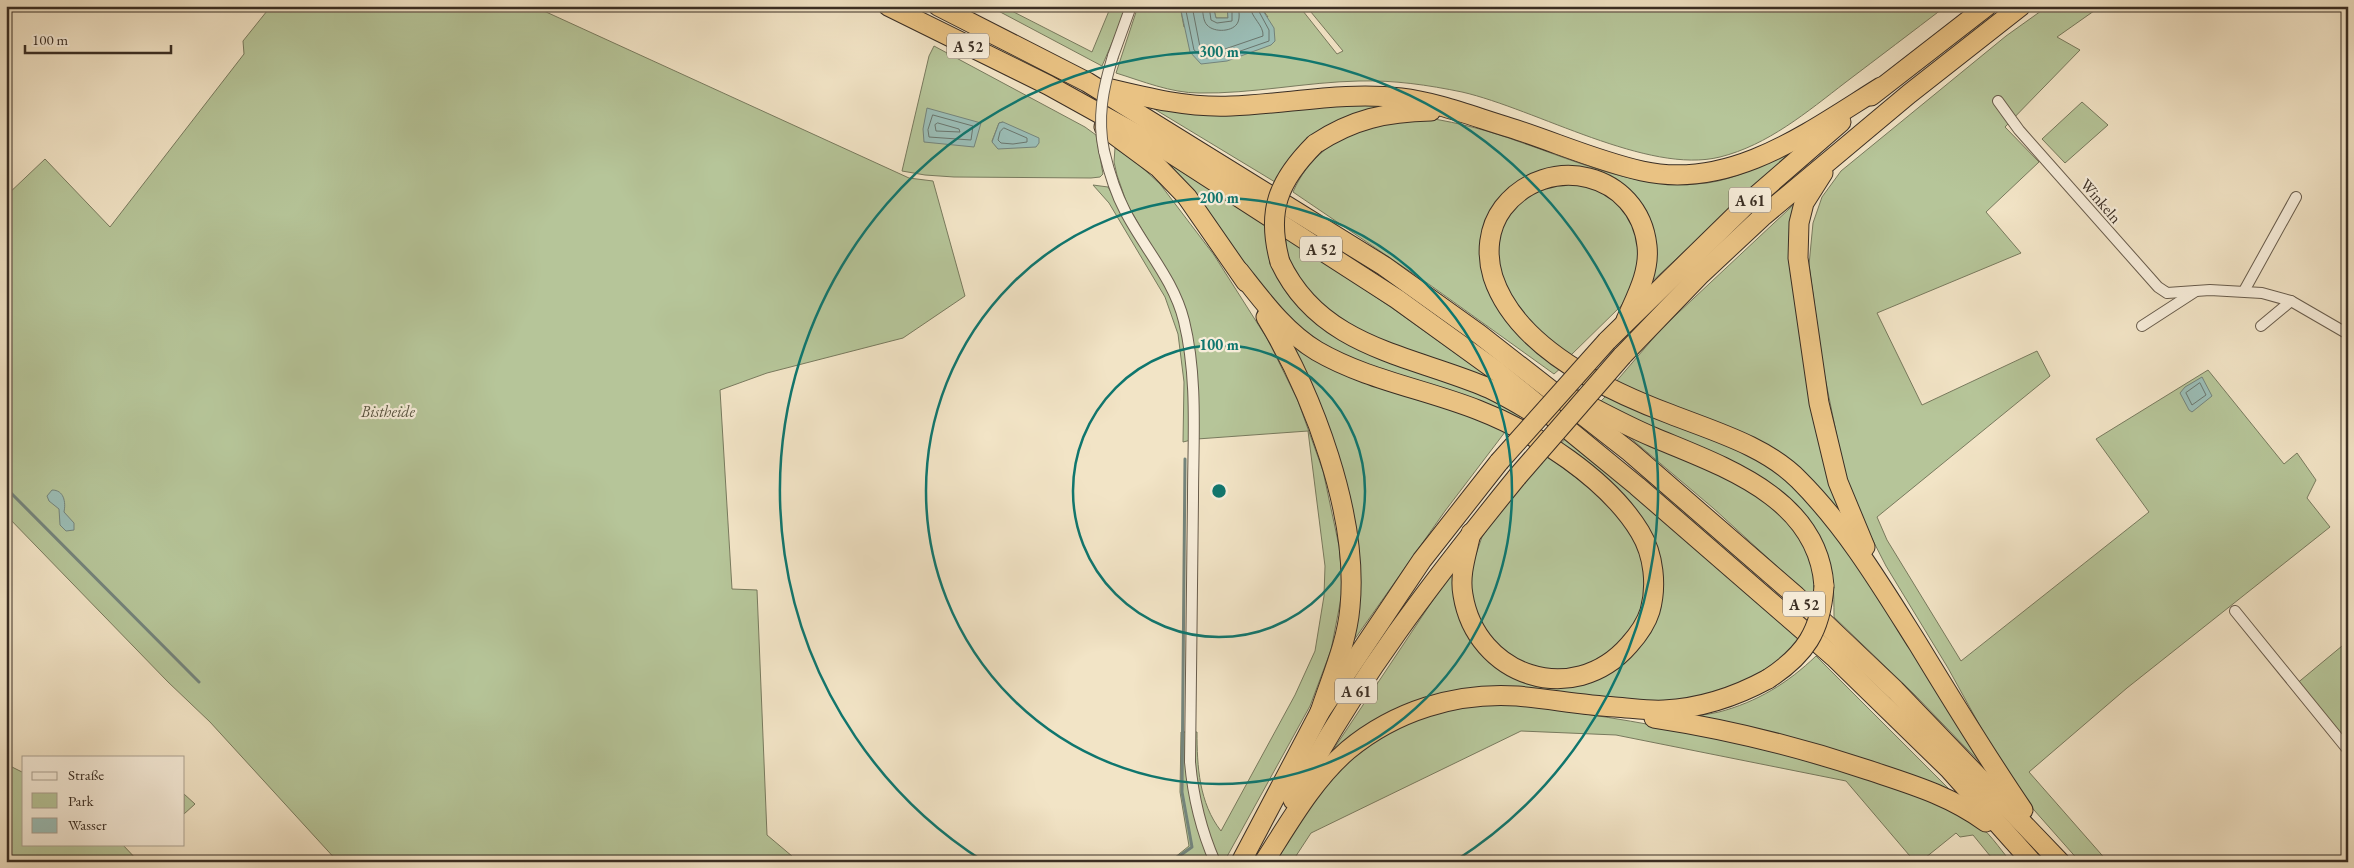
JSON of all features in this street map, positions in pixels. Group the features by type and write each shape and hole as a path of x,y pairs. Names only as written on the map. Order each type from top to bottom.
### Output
{"highway":[{"name":"A 52","path":"888,6 1048,85 1169,152 1398,299 1498,372 1637,486 1834,657 1949,769 2032,862"},
{"name":"A 52","path":"938,6 1087,82 1384,266 1531,374 1630,452 1796,596 1895,690 2057,859"},
{"name":"A 61","path":"1241,862 1320,712 1422,560 1499,462 1626,320 1749,202 1881,87 1987,6"},
{"name":"A 61","path":"1262,862 1329,734 1367,674 1471,533 1516,477 1622,356 1701,274 1762,217 1839,152 2021,6"},
{"path":"1087,82 1195,106 1231,106 1360,95 1403,98 1457,112 1643,171 1670,175 1699,174 1733,167 1770,152 1806,133 1881,87"},
{"path":"1048,85 1158,167 1187,197 1239,271 1282,343 1302,384 1332,469 1350,549 1352,579 1345,640 1320,712"},
{"path":"1457,112 1408,112 1384,115 1338,129 1315,144 1296,163 1277,200 1273,225 1280,262 1288,280 1308,305 1324,320 1389,352 1482,385 1578,437"},
{"path":"1839,152 1804,203 1800,223 1798,258 1819,403 1838,482 1883,588"},
{"path":"1626,320 1643,281 1647,243 1638,217 1622,196 1611,188 1588,177 1560,175 1533,183 1510,199 1494,222 1489,252 1490,269 1496,287 1511,312 1550,351 1603,384 1638,402 1740,443 1762,454 1796,477 1832,516 1883,588 1992,764 2057,859"},
{"path":"1239,271 1271,310 1295,335 1316,350 1341,363 1375,376 1480,410 1533,437 1592,479 1620,505 1636,526 1652,560 1653,585 1650,610 1639,634 1622,653 1608,664 1594,672 1571,678 1552,680 1509,666 1491,651 1478,636 1468,617 1462,594 1462,574 1471,533"},
{"path":"1531,374 1623,424 1724,467 1758,486 1788,510 1804,528 1816,548 1823,572 1824,586 1821,614 1808,643 1787,667 1768,679 1737,695 1693,707 1662,710 1589,706"},
{"path":"1262,862 1322,776 1354,746 1398,717 1457,699 1515,696 1676,721 1786,745 1934,792 1957,802 2018,846"}],"street":[{"path":"1131,6 1103,89 1100,116 1104,151 1111,180 1126,212 1175,297 1183,318 1188,340 1191,362 1193,431 1190,762 1192,787 1198,812 1215,862"},
{"name":"Winkeln","path":"1998,101 2019,130 2158,288 2167,292 2196,290 2262,293 2292,301 2348,334"},
{"path":"2244,291 2296,197"},
{"path":"2142,326 2196,290"},
{"path":"2261,326 2292,301"},
{"path":"2235,611 2348,750"}],"green space":[{"name":"Bistheide","path":"271,6 533,6 909,178 933,181 965,296 903,338 767,373 720,390 732,589 757,590 767,835 799,862 338,862 210,722 168,682 6,515 6,196 45,159 110,227 244,54 243,41"},
{"path":"989,6 1002,6 1092,52 1111,6 1128,6 1102,66"},
{"path":"1138,6 1180,6 1184,27 1268,17 1260,6 1299,6 1337,54 1343,51 1306,6 1946,6 1817,105 1771,136 1738,152 1720,157 1691,160 1660,157 1626,149 1491,100 1424,85 1385,81 1359,81 1219,93 1178,91 1157,86 1116,73"},
{"path":"1213,6 1227,6 1228,18 1216,18"},
{"path":"2048,6 2101,6 2057,37 2080,50 2005,127 2039,162 1986,212 2021,253 1877,313 1922,405 2037,351 2050,376 1877,517 1887,540 1961,661 2149,512 2096,439 2208,370 2284,464 2297,453 2316,480 2307,498 2330,527 2127,688 2029,772 2108,862 2080,862 2034,810 2006,773 1948,668 1886,566 1865,525 1844,471 1823,368 1809,265 1813,223 1822,197 1841,171 2006,36"},
{"path":"934,46 1085,127 1096,135 1103,174 1100,177 1091,178 954,177 902,171 929,56","holes":["1003,122 998,149 992,141 999,123"]},
{"path":"2082,102 2108,125 2065,163 2042,139"},
{"path":"1413,105 1312,138 1297,149 1275,182 1151,107"},
{"path":"1428,118 1486,131 1612,173 1659,183 1683,184 1718,181 1751,170 1793,151 1647,286 1640,215 1577,173 1507,199 1487,273 1562,367 1554,374 1430,285 1293,192 1306,169 1315,159 1324,150 1346,135 1377,123"},
{"path":"1115,148 1136,162 1160,184 1214,255 1268,340 1298,401 1323,471 1339,546 1343,588 1331,650 1310,706 1224,862 1169,862 1189,846 1180,792 1181,732 1197,732 1201,784 1208,808 1221,831 1295,695 1315,651 1324,596 1325,566 1308,431 1197,439 1178,291 1127,204 1114,162"},
{"path":"1173,166 1265,225 1270,256 1277,276 1294,302 1315,319 1338,332 1489,397 1522,414 1514,423 1347,362 1280,313 1171,170"},
{"path":"1565,182 1599,189 1628,213 1636,233 1640,259 1629,293 1621,306 1570,356 1524,321 1497,266 1496,249 1501,228 1512,207 1525,195"},
{"path":"1093,185 1108,187 1165,286 1175,308 1183,335 1188,364 1191,440 1183,442 1184,382 1178,334 1165,297 1109,203"},
{"path":"1805,194 1794,236 1855,536 1817,489 1614,384 1662,328"},
{"path":"1286,236 1493,380 1377,345 1297,286 1286,252"},
{"path":"1281,333 1505,432 1445,511 1347,650 1356,567"},
{"path":"1608,394 1755,455 1815,500 1992,775 1915,695 1834,617 1833,585 1829,561 1819,539 1801,512 1599,403"},
{"path":"1615,425 1737,480 1791,521 1806,543 1816,585 1814,600 1713,508"},
{"path":"1566,438 1715,563 1801,641 1779,666 1695,704 1438,697 1328,763 1335,747 1463,555 1478,641 1555,685 1643,635 1653,553 1558,447"},
{"path":"1547,456 1594,491 1631,530 1647,571 1643,614 1619,648 1578,670 1553,672 1528,668 1490,641 1477,617 1469,585 1474,560 1482,537 1499,512"},
{"path":"2348,641 2348,748 2295,685"},
{"path":"1816,656 1958,798 1684,719 1733,708 1759,697 1783,683"},
{"path":"1497,703 1586,714 1675,729 1718,738 1849,772 1912,792 1958,812 1978,824 2011,862 1995,862 1973,835 1960,837 1956,833 1920,862 1915,862 1846,781 1616,735 1521,731 1311,833 1292,862 1275,862 1292,828 1325,786 1362,748 1414,718 1453,707"},
{"path":"6,764 22,772 22,846 124,846 139,862 6,862"},
{"path":"185,795 195,804 185,813"}],"water":[{"path":"1180,6 1213,6 1216,18 1228,18 1227,6 1260,6 1274,28 1275,41 1271,45 1227,61 1201,64 1190,52"},
{"path":"927,108 981,123 974,147 924,142 923,129"},
{"path":"1003,122 1039,138 1039,143 1036,147 998,149 992,142 999,123"},
{"path":"2202,377 2212,396 2192,412 2180,393 2185,387"},
{"path":"52,490 62,494 65,504 64,512 74,523 74,530 66,531 60,525 59,509 49,501 47,496"}],"waterway":[{"path":"1171,862 1192,847 1182,792 1185,459"},
{"path":"6,488 199,682"}]}
